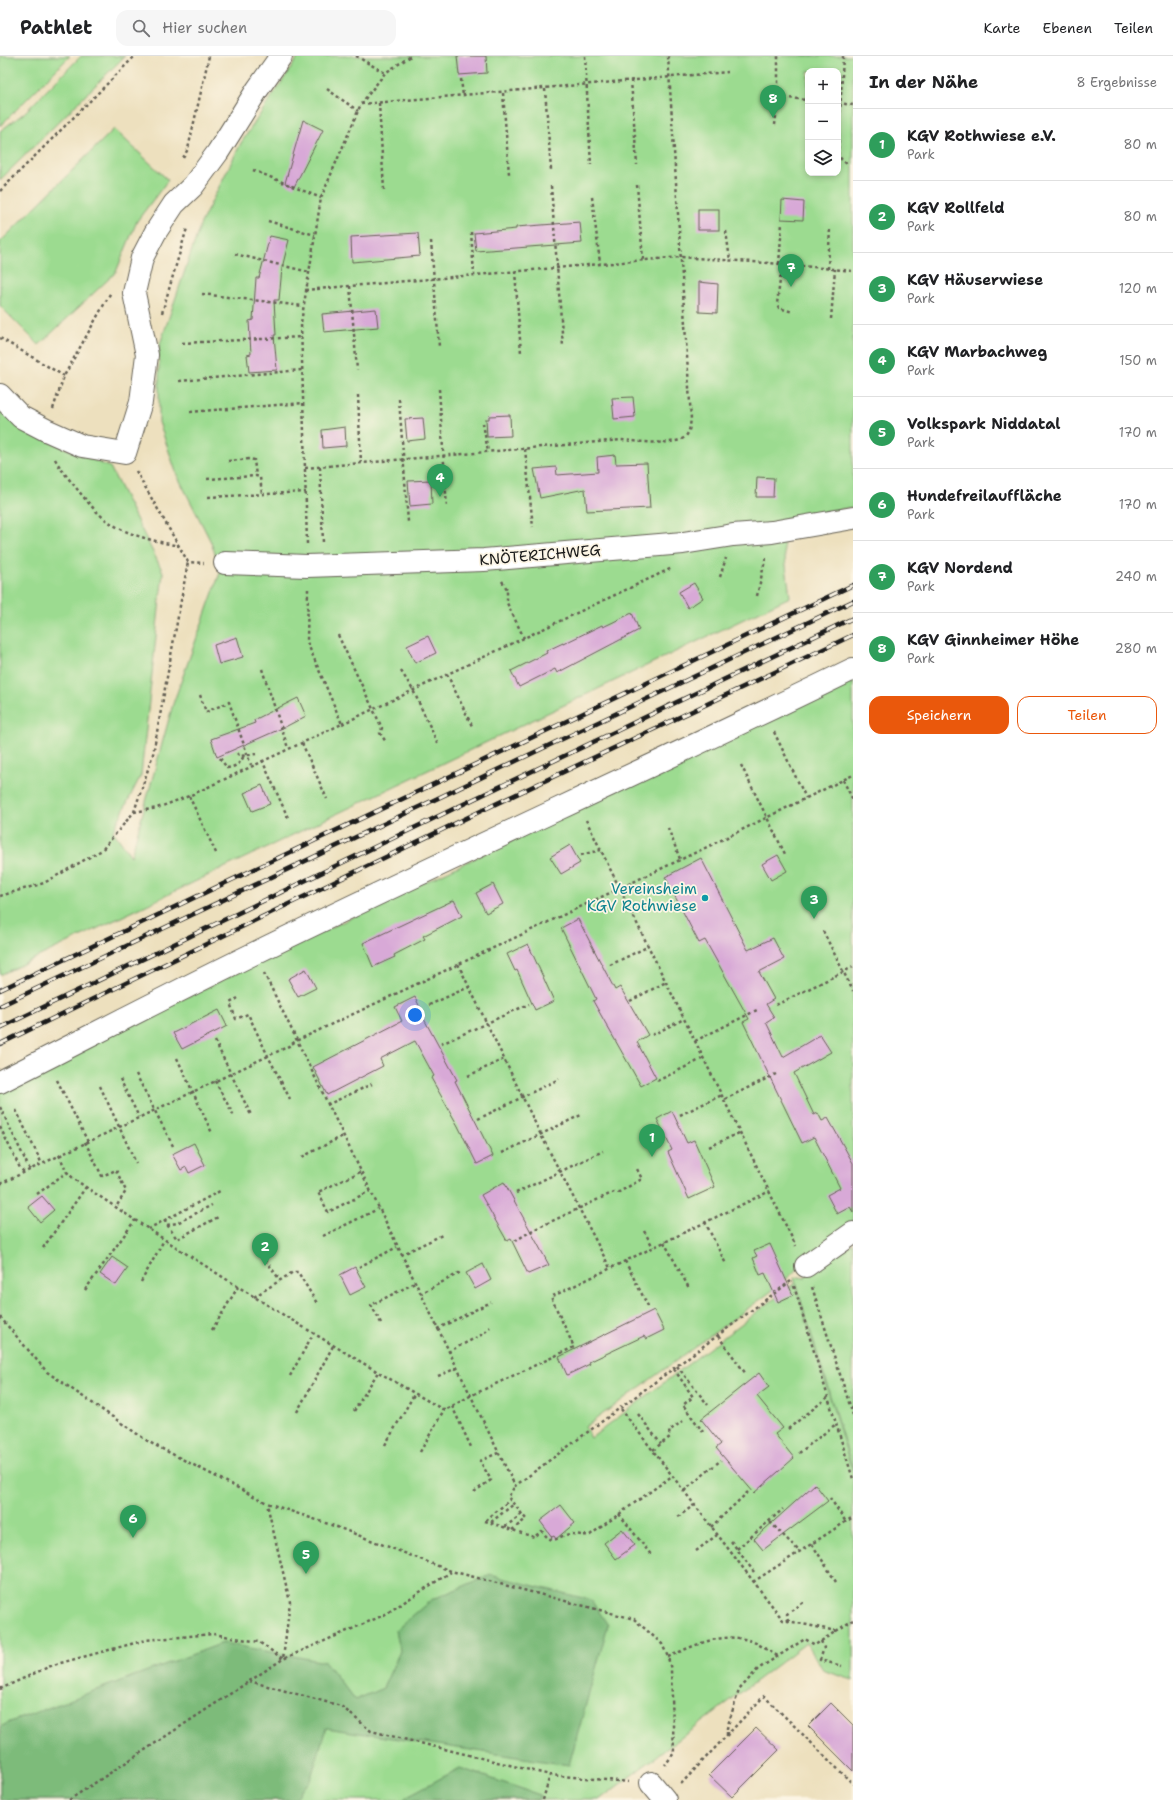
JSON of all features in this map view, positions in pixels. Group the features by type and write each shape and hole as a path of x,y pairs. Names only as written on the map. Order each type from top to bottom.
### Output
{"street":[{"path":"0,395 21,417 46,430 82,446 125,453 141,402 147,355 134,293 142,258 155,233 174,204 193,186 218,152 256,90 281,56"},
{"name":"KNÖTERICHWEG","path":"225,563 307,566 484,560 683,543 733,535 772,532 853,518"},
{"path":"0,1082 254,953 576,799 749,720 853,669"},
{"path":"806,1266 853,1233"},
{"path":"651,1783 672,1793"}],"path":[{"path":"0,190 135,56"},
{"path":"182,160 188,149 208,56"},
{"path":"356,56 384,73"},
{"path":"342,724 307,642 306,492 302,370 303,306 321,198 361,104 384,73 411,56"},
{"path":"584,56 591,165"},
{"path":"305,468 621,440 656,442 679,441 685,437 689,431 691,419 668,56"},
{"path":"775,125 778,97 778,56"},
{"path":"841,80 843,56"},
{"path":"361,104 503,93 669,76 728,72"},
{"path":"461,79 463,96"},
{"path":"631,80 637,165"},
{"path":"328,89 358,111"},
{"path":"545,89 551,170"},
{"path":"503,93 509,174"},
{"path":"778,97 805,100"},
{"path":"379,103 384,190"},
{"path":"841,103 853,104"},
{"path":"839,104 838,153 840,159 847,164"},
{"path":"253,170 321,198"},
{"path":"637,185 643,260"},
{"path":"551,186 563,346"},
{"path":"592,196 600,263"},
{"path":"268,221 315,235"},
{"path":"161,316 189,222"},
{"path":"782,223 777,304 779,308 794,312"},
{"path":"828,269 830,228"},
{"path":"726,231 730,260"},
{"path":"471,232 474,274"},
{"path":"430,241 439,347"},
{"path":"235,254 308,272"},
{"path":"306,290 556,266 680,257 853,271"},
{"path":"831,319 835,269"},
{"path":"515,270 521,353"},
{"path":"350,286 358,370"},
{"path":"112,291 64,376 46,430 50,450 60,468 86,501 108,522 132,534 179,546"},
{"path":"202,294 303,306"},
{"path":"182,343 302,337"},
{"path":"0,338 64,376"},
{"path":"179,381 302,370"},
{"path":"439,389 447,508"},
{"path":"358,395 361,464"},
{"path":"399,398 408,522"},
{"path":"190,412 303,403"},
{"path":"483,423 488,452"},
{"path":"525,449 534,527"},
{"path":"0,896 44,883 102,850 134,812 153,754 188,562 125,453"},
{"path":"228,461 254,460 256,476"},
{"path":"320,467 323,550"},
{"path":"207,479 260,477 262,494"},
{"path":"208,498 306,492"},
{"path":"757,596 772,532"},
{"path":"134,812 157,808 189,796 251,765 302,743 670,570 682,556 683,543"},
{"path":"188,562 225,563"},
{"path":"499,575 507,589 507,603 524,638"},
{"path":"338,635 382,728 380,733 386,742"},
{"path":"262,669 288,748"},
{"path":"401,671 412,690 438,744"},
{"path":"447,674 473,728"},
{"path":"200,695 206,712 229,702 246,755 251,765"},
{"path":"772,729 806,798"},
{"path":"302,743 327,799"},
{"path":"237,753 240,756 256,754"},
{"path":"220,758 227,768 233,767 246,755"},
{"path":"262,760 289,820"},
{"path":"741,765 786,856"},
{"path":"0,1184 853,775"},
{"path":"843,780 853,800"},
{"path":"189,796 217,855"},
{"path":"576,799 647,946 725,1099 806,1266 853,1415"},
{"path":"668,828 680,859"},
{"path":"581,855 601,850"},
{"path":"823,931 853,990"},
{"path":"610,965 647,946"},
{"path":"254,953 514,1486"},
{"path":"458,964 522,1097 578,1209 610,1268"},
{"path":"776,1005 853,967"},
{"path":"630,1001 666,982"},
{"path":"429,1005 469,987"},
{"path":"238,998 230,1003 236,1019 248,1014 290,1099"},
{"path":"441,1044 529,1004"},
{"path":"695,1041 759,1009"},
{"path":"652,1035 684,1019"},
{"path":"215,1041 251,1115"},
{"path":"177,1058 212,1133"},
{"path":"657,1081 704,1058"},
{"path":"468,1076 504,1059"},
{"path":"136,1074 173,1146"},
{"path":"725,1099 776,1074"},
{"path":"120,1079 139,1117"},
{"path":"478,1119 559,1079"},
{"path":"56,1080 102,1176 116,1170 126,1191 116,1207"},
{"path":"215,1081 234,1116"},
{"path":"328,1105 372,1084"},
{"path":"100,1086 136,1163"},
{"path":"680,1115 722,1094"},
{"path":"0,1107 30,1170"},
{"path":"16,1110 42,1164"},
{"path":"502,1153 583,1114"},
{"path":"0,1127 20,1168 24,1172"},
{"path":"709,1147 741,1132"},
{"path":"302,1157 343,1136"},
{"path":"516,1193 603,1151"},
{"path":"59,1155 67,1172 86,1187 164,1240 313,1334 442,1409 452,1406 574,1347 551,1297 770,1191"},
{"path":"515,1241 533,1230 614,1192 619,1192 642,1179 637,1169"},
{"path":"37,1194 67,1172"},
{"path":"360,1172 318,1192 328,1212 370,1191"},
{"path":"43,1248 86,1187"},
{"path":"148,1229 220,1191"},
{"path":"167,1225 176,1223 212,1205"},
{"path":"323,1236 378,1209"},
{"path":"164,1220 177,1239 220,1216"},
{"path":"85,1290 135,1220"},
{"path":"706,1222 726,1264"},
{"path":"644,1230 653,1247"},
{"path":"401,1255 442,1235"},
{"path":"141,1282 164,1240"},
{"path":"664,1242 689,1288"},
{"path":"359,1267 397,1247"},
{"path":"262,1255 280,1280"},
{"path":"625,1260 649,1308"},
{"path":"254,1297 292,1272 298,1272 318,1305"},
{"path":"420,1294 461,1272"},
{"path":"512,1530 526,1519 508,1497 514,1486 621,1409 792,1280 853,1479"},
{"path":"381,1324 371,1305 415,1283"},
{"path":"212,1330 238,1287"},
{"path":"437,1329 491,1302"},
{"path":"0,1317 47,1372 149,1442 267,1503 337,1527 451,1571 634,1619 662,1644 668,1657 674,1753 651,1783 550,1775 371,1731 341,1706 249,1681"},
{"path":"448,1352 483,1334 490,1327"},
{"path":"290,1376 313,1334"},
{"path":"718,1336 746,1374"},
{"path":"297,1412 333,1346"},
{"path":"677,1366 708,1405"},
{"path":"438,1376 456,1368"},
{"path":"674,1369 693,1397 683,1405 703,1432"},
{"path":"354,1411 378,1372"},
{"path":"385,1445 415,1393"},
{"path":"788,1429 828,1397"},
{"path":"452,1406 471,1447"},
{"path":"420,1452 445,1408"},
{"path":"621,1409 783,1620 836,1631"},
{"path":"638,1414 661,1444"},
{"path":"653,1450 670,1437 670,1431 683,1421"},
{"path":"799,1453 836,1424"},
{"path":"474,1492 492,1480 480,1461 498,1453"},
{"path":"684,1491 720,1460"},
{"path":"510,1500 485,1521 534,1537 542,1531 546,1537 552,1539 570,1534 583,1536 590,1535 672,1476"},
{"path":"711,1527 748,1492"},
{"path":"830,1498 846,1522"},
{"path":"267,1503 290,1602 283,1659"},
{"path":"491,1522 514,1504"},
{"path":"678,1517 694,1505"},
{"path":"737,1549 770,1522 783,1509"},
{"path":"504,1527 522,1514"},
{"path":"619,1514 652,1556"},
{"path":"753,1582 853,1517"},
{"path":"770,1522 800,1552"},
{"path":"696,1551 717,1535"},
{"path":"731,1541 754,1572"},
{"path":"812,1544 836,1582"},
{"path":"69,1800 283,1659 384,1615 451,1571"},
{"path":"788,1621 787,1614 804,1601"},
{"path":"727,1735 727,1728 739,1690 758,1669 805,1639 815,1645 853,1620"},
{"path":"0,1689 53,1665 146,1640 213,1634 259,1642 283,1659"},
{"path":"668,1657 699,1644 736,1637 754,1642 778,1656"},
{"path":"820,1641 824,1648 820,1660 842,1666"},
{"path":"672,1793 764,1696 853,1784"},
{"path":"543,1800 550,1775"}],"green space":[{"path":"0,56 70,56 0,126"},
{"path":"81,56 125,56 0,180 0,131 23,114"},
{"path":"299,56 853,56 853,507 782,520 783,542 790,597 0,975 0,404 29,433 110,467 163,572 141,775 113,831 131,856 173,704 221,570 210,540 177,475 159,422 159,347 201,223 241,143"},
{"path":"114,129 168,180 137,221 116,272 39,345 0,306 0,242"},
{"path":"853,676 853,1228 808,1260 776,1288 585,1427 591,1438 795,1283 853,1473 853,1680 824,1671 806,1643 599,1800 0,1800 0,1087"},
{"path":"853,1243 853,1471 794,1278 805,1278 805,1276"},
{"path":"490,1575 591,1600 608,1625 569,1765 326,1728 310,1781 294,1800 0,1800 0,1727 10,1722 223,1643 325,1662 355,1700 383,1688 400,1651 396,1630 431,1600"},
{"path":"460,1768 540,1795 538,1800 403,1800 409,1795"}],"building":[{"path":"457,56 486,56 487,73 459,75"},
{"path":"303,120 323,130 294,187 285,183"},
{"path":"782,200 804,202 803,220 781,219"},
{"path":"698,209 719,209 719,230 698,230"},
{"path":"580,222 582,243 476,251 474,233 516,229 516,227"},
{"path":"418,233 420,256 352,262 351,237"},
{"path":"270,236 289,240 282,268 279,300 274,300 276,335 274,335 277,370 249,372 247,355 251,354 249,321 253,320 256,278 259,278"},
{"path":"699,282 718,284 717,313 699,312"},
{"path":"376,309 378,327 324,332 322,314"},
{"path":"633,397 635,417 614,419 612,398"},
{"path":"510,415 511,436 487,437 486,419 489,419 489,416"},
{"path":"423,418 425,439 407,441 405,419"},
{"path":"345,427 346,446 323,448 322,430"},
{"path":"615,455 616,464 647,463 650,508 587,511 585,489 540,498 534,469 556,467 557,475 598,472 597,457"},
{"path":"757,477 774,478 773,497 756,497"},
{"path":"431,480 432,504 410,506 408,481"},
{"path":"694,583 703,598 688,608 679,592"},
{"path":"632,613 639,630 557,673 555,669 519,687 511,671 547,653 546,651"},
{"path":"428,636 436,653 415,663 407,646"},
{"path":"237,637 243,657 219,664 214,645"},
{"path":"298,698 306,716 217,757 211,739 255,723 254,720"},
{"path":"262,785 270,804 252,811 244,793"},
{"path":"570,845 580,863 561,874 550,857"},
{"path":"778,855 787,871 771,880 762,864"},
{"path":"701,858 748,950 773,938 784,959 759,972 774,999 766,1004 774,1017 766,1022 783,1057 820,1035 831,1052 794,1073 814,1115 818,1113 822,1121 828,1118 853,1163 853,1212 850,1207 837,1214 827,1195 840,1188 814,1137 802,1143 743,1022 749,1019 705,940 699,943 665,877"},
{"path":"493,884 503,904 486,913 476,893"},
{"path":"454,900 462,916 423,936 425,939 394,955 395,957 373,967 363,943"},
{"path":"578,919 615,990 620,987 648,1035 637,1042 656,1078 641,1086 593,1001 596,999 561,928"},
{"path":"528,944 554,1001 535,1010 517,970 515,971 507,954"},
{"path":"306,969 316,988 298,997 288,979"},
{"path":"415,997 425,1018 424,1019 457,1080 455,1081 493,1156 477,1164 431,1078 434,1076 415,1041 380,1059 383,1066 327,1095 313,1067 402,1021 395,1007"},
{"path":"219,1010 227,1026 182,1049 173,1033"},
{"path":"672,1111 687,1143 694,1140 715,1187 689,1199 668,1152 672,1150 657,1119"},
{"path":"194,1143 205,1165 189,1173 186,1167 181,1170 172,1154"},
{"path":"504,1182 549,1265 528,1274 511,1239 507,1241 481,1195"},
{"path":"42,1196 54,1210 40,1222 28,1207"},
{"path":"770,1244 793,1295 778,1302 765,1273 760,1275 753,1258 757,1256 754,1251"},
{"path":"112,1257 128,1268 116,1285 100,1274"},
{"path":"483,1264 491,1280 475,1289 466,1273"},
{"path":"355,1267 366,1287 350,1295 340,1275"},
{"path":"654,1310 664,1330 646,1339 644,1336 589,1362 590,1364 567,1375 559,1357"},
{"path":"759,1373 769,1387 757,1396 783,1428 775,1434 794,1458 754,1493 716,1448 721,1444 701,1419"},
{"path":"815,1484 828,1501 763,1550 754,1539"},
{"path":"561,1505 575,1523 556,1539 554,1536 552,1537 540,1521"},
{"path":"622,1529 635,1545 616,1559 604,1543"},
{"path":"831,1703 853,1725 853,1771 808,1726"},
{"path":"756,1728 779,1750 732,1797 709,1775"}],"railway":[{"path":"0,990 853,585"},
{"path":"0,1006 853,601"},
{"path":"0,1028 853,618"},
{"path":"0,1044 485,809 853,635"}],"place":[{"name":"KGV Ginnheimer Höhe","path":"773,118"},
{"name":"KGV Nordend","path":"791,287"},
{"name":"KGV Marbachweg","path":"440,497"},
{"name":"Vereinsheim KGV Rothwiese","path":"705,898"},
{"name":"KGV Häuserwiese","path":"814,919"},
{"name":"KGV Rothwiese e.V.","path":"652,1157"},
{"name":"KGV Rollfeld","path":"265,1266"},
{"name":"Hundefreilauffläche","path":"133,1538"},
{"name":"Volkspark Niddatal","path":"306,1574"}]}
